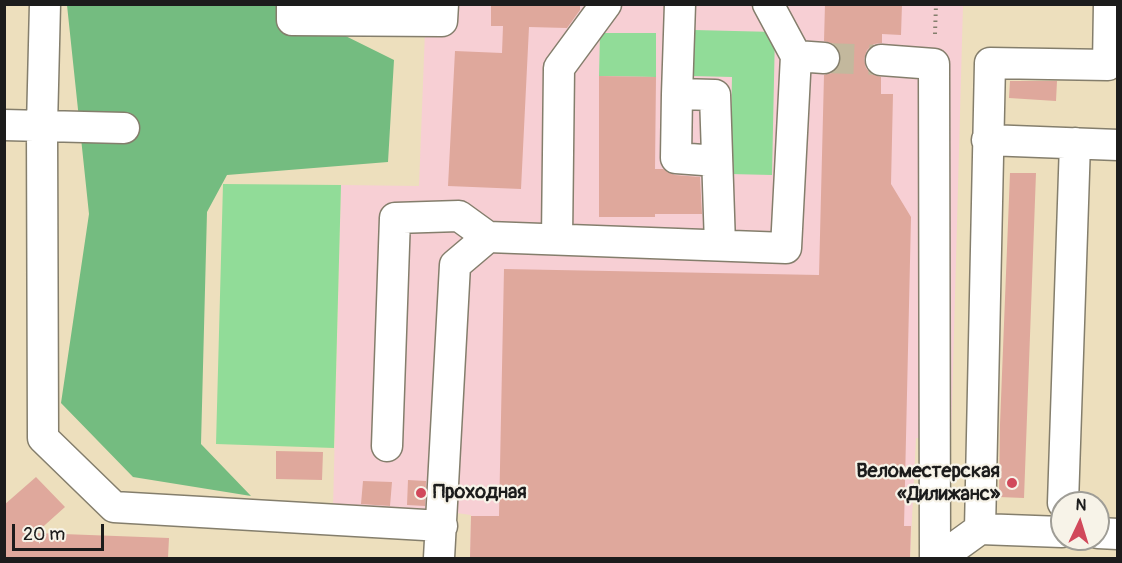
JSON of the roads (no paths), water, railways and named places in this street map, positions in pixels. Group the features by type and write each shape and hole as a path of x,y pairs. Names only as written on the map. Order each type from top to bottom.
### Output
{"lane":[{"path":"45,4 42,126 43,438 114,507 442,526"},
{"path":"292,4 292,20 442,21 443,4"},
{"path":"557,239 559,68 606,4"},
{"path":"681,4 676,158 717,161"},
{"path":"387,446 395,218 459,216 488,237 786,248 810,57 768,4"},
{"path":"980,529 990,63 1108,65 1109,4"},
{"path":"881,60 934,64 935,558"},
{"path":"677,94 715,95 720,245"},
{"path":"4,125 124,128"},
{"path":"987,140 1118,145"},
{"path":"1063,491 1075,143"},
{"path":"439,558 455,265 488,237"},
{"path":"940,558 980,529 1050,532"}],"tunnel":[{"path":"824,58 881,60"}],"place":[{"name":"Веломестерская «Дилижанс»","path":"1012,483"},
{"name":"Проходная","path":"421,493"}]}
